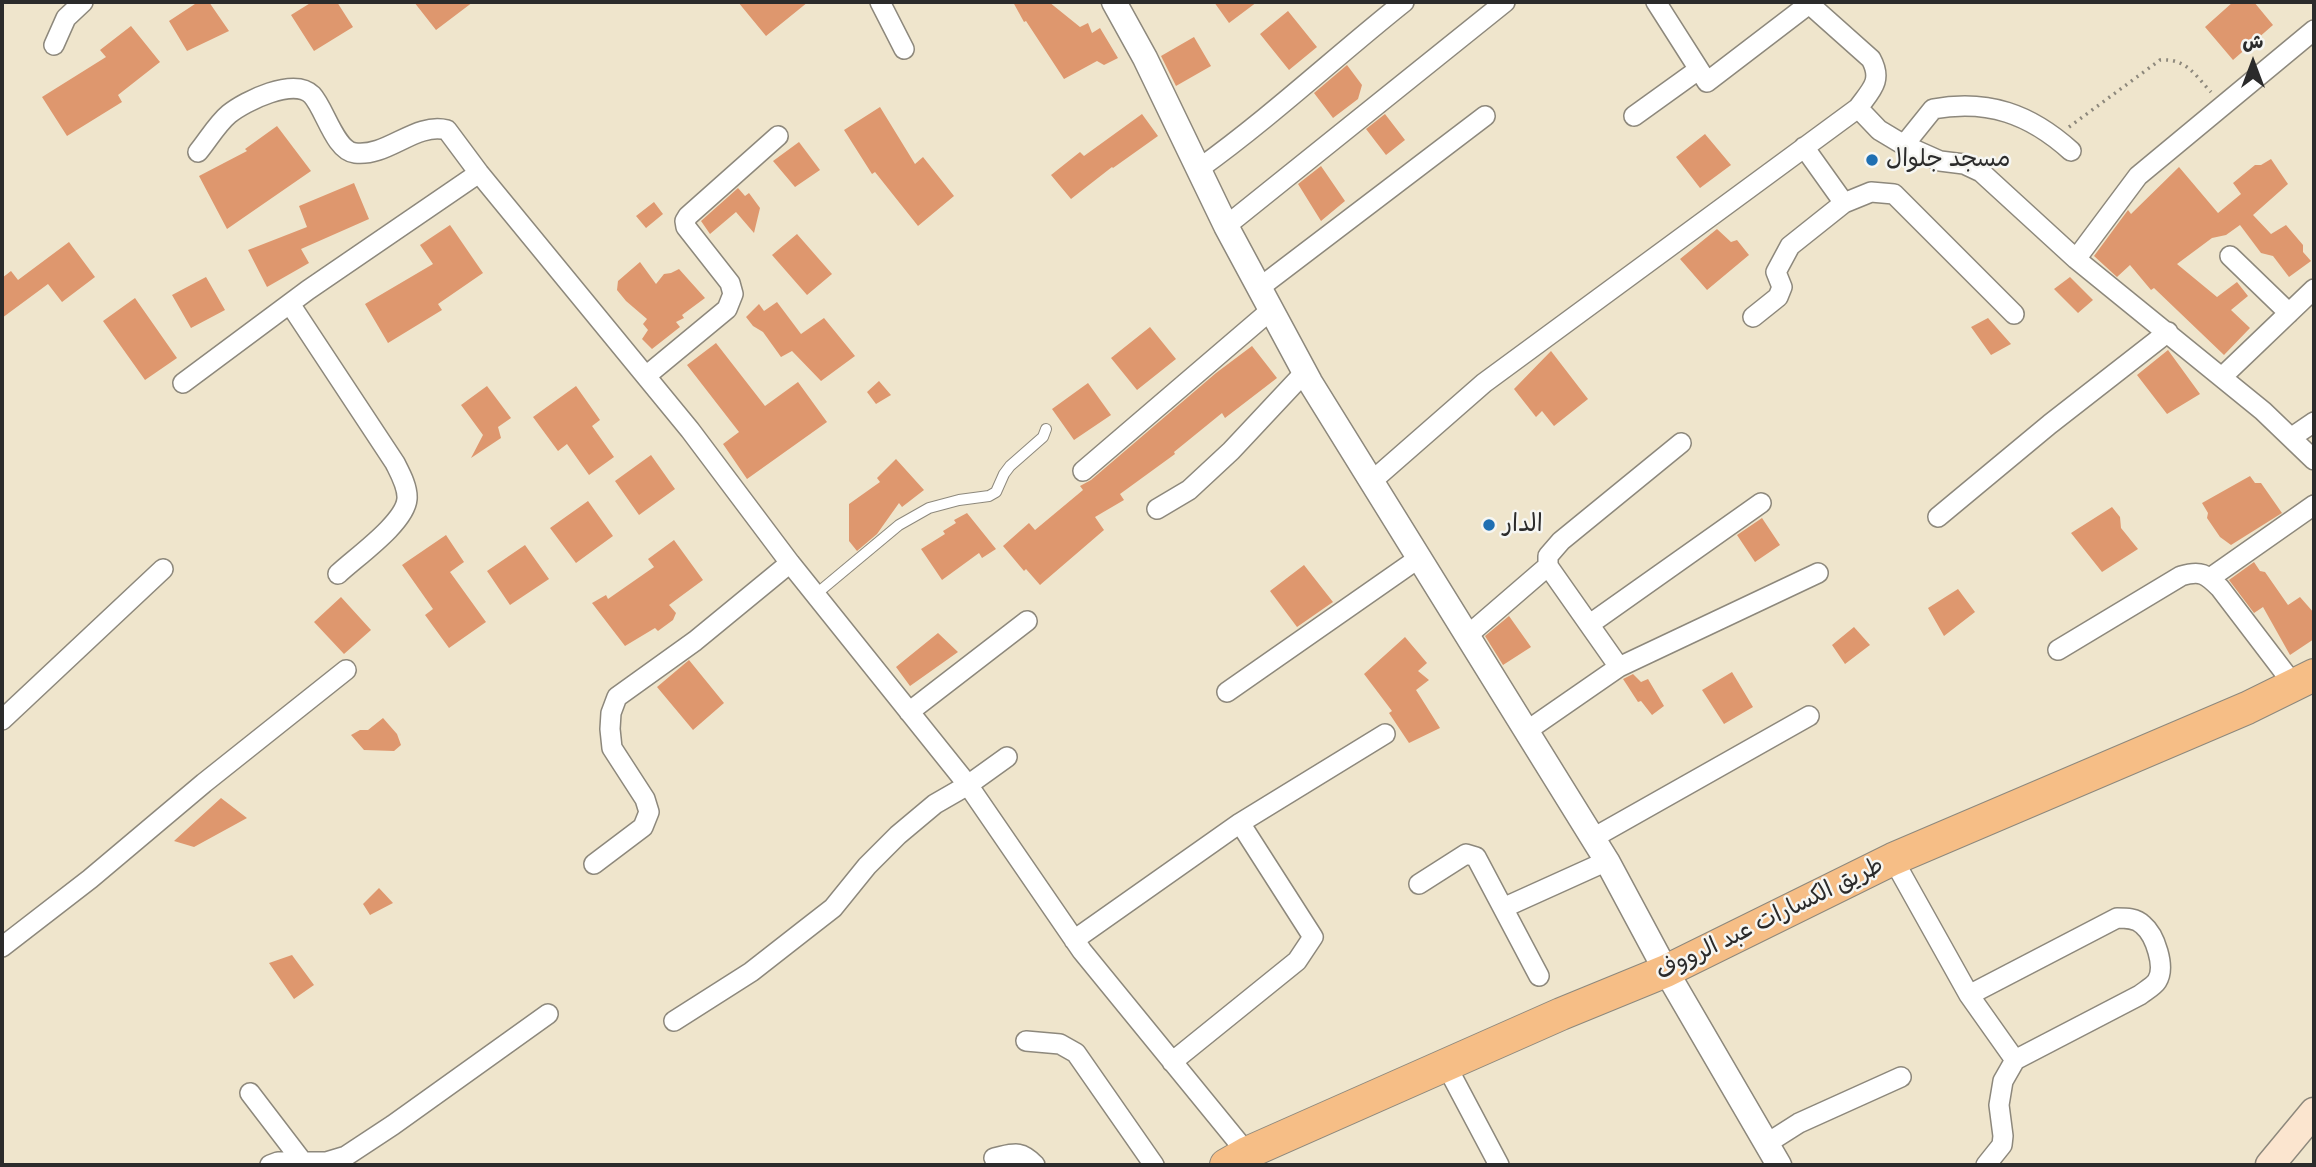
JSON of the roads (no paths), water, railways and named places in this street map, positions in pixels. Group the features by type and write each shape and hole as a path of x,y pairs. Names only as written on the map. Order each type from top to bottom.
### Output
{"main road":[{"name":"طريق الكسارات عبد الرووف","path":"1232,1162 1446,1065 1666,971 1893,859 2247,708 2304,680"},
{"path":"2270,1165 2314,1112"}],"street":[{"path":"54,46 66,18 83,2"},
{"path":"880,2 904,49"},
{"path":"1115,2 1226,226 1305,372 1607,861 1666,971 1779,1165"},
{"path":"1199,168 1282,106 1357,39 1404,2"},
{"path":"1226,226 1505,2"},
{"path":"1373,481 1484,383 1858,108 1876,83 1876,69 1871,59 1808,3 1707,82 1656,2"},
{"path":"2076,259 2138,176 2314,30"},
{"path":"1634,117 1698,70"},
{"path":"198,152 227,115 253,99 288,88 303,88 313,96 339,141 351,153 366,154 420,132 438,128 447,130 479,173 690,430 815,595 968,785 1074,940 1172,1062 1232,1162"},
{"path":"1904,145 1933,109 1958,105 1992,107 2014,114 2056,137 2071,150"},
{"path":"1858,108 1879,130 1904,145 1940,161 1964,164 1981,172 2076,259 2222,377 2292,437 2314,460"},
{"path":"1259,288 1485,117"},
{"path":"646,376 727,309 733,294 730,283 686,227 685,221 778,136"},
{"path":"1804,147 1844,203"},
{"path":"183,383 290,304 479,173"},
{"path":"1753,317 1778,297 1782,287 1776,272 1790,246 1844,203 1871,192 1894,194 2014,314"},
{"path":"2230,256 2289,313"},
{"path":"2222,377 2314,289"},
{"path":"290,304 395,463 407,498 400,517 338,574"},
{"path":"1083,471 1271,310"},
{"path":"1938,517 2050,424 2168,332"},
{"path":"1157,509 1189,490 1215,467 1305,372"},
{"path":"2292,437 2314,422"},
{"path":"1619,667 1548,566 1548,556 1561,541 1681,443"},
{"path":"1590,624 1761,503"},
{"path":"2210,578 2314,505"},
{"path":"1227,692 1419,558"},
{"path":"594,864 643,827 649,812 645,799 612,748 611,713 617,697 695,641 790,563"},
{"path":"1468,635 1548,566"},
{"path":"2,720 163,569"},
{"path":"2058,650 2182,576 2195,572 2210,578 2304,680"},
{"path":"1528,730 1619,667 1818,573"},
{"path":"909,712 1027,621"},
{"path":"2,947 90,879 204,783 346,670"},
{"path":"1593,838 1809,716"},
{"path":"1074,940 1240,823 1385,734"},
{"path":"674,1021 751,972 833,908 867,866 898,835 935,804 968,785 1007,757"},
{"path":"1172,1062 1297,961 1313,937 1240,823"},
{"path":"1419,884 1466,854 1476,857 1539,976"},
{"path":"1893,859 1969,995 2015,1060"},
{"path":"1503,908 1607,861"},
{"path":"1969,995 2117,918 2130,918 2144,925 2158,948 2160,968 2157,981 2140,995 2015,1060 2003,1081 1999,1105 2002,1145 1986,1165"},
{"path":"270,1165 278,1162 326,1162 346,1156 548,1014"},
{"path":"1026,1041 1060,1044 1076,1054 1154,1165"},
{"path":"1446,1065 1499,1165"},
{"path":"1766,1144 1799,1123 1901,1077"},
{"path":"250,1093 302,1161"},
{"path":"994,1158 1017,1153 1026,1156 1035,1165"}],"lane":[{"path":"815,595 899,525 929,508 960,499 989,496 996,492 1003,474 1042,438 1046,429"}],"place":[{"name":"مسجد جلوال","path":"1872,160"},
{"name":"الدار","path":"1489,525"}]}
